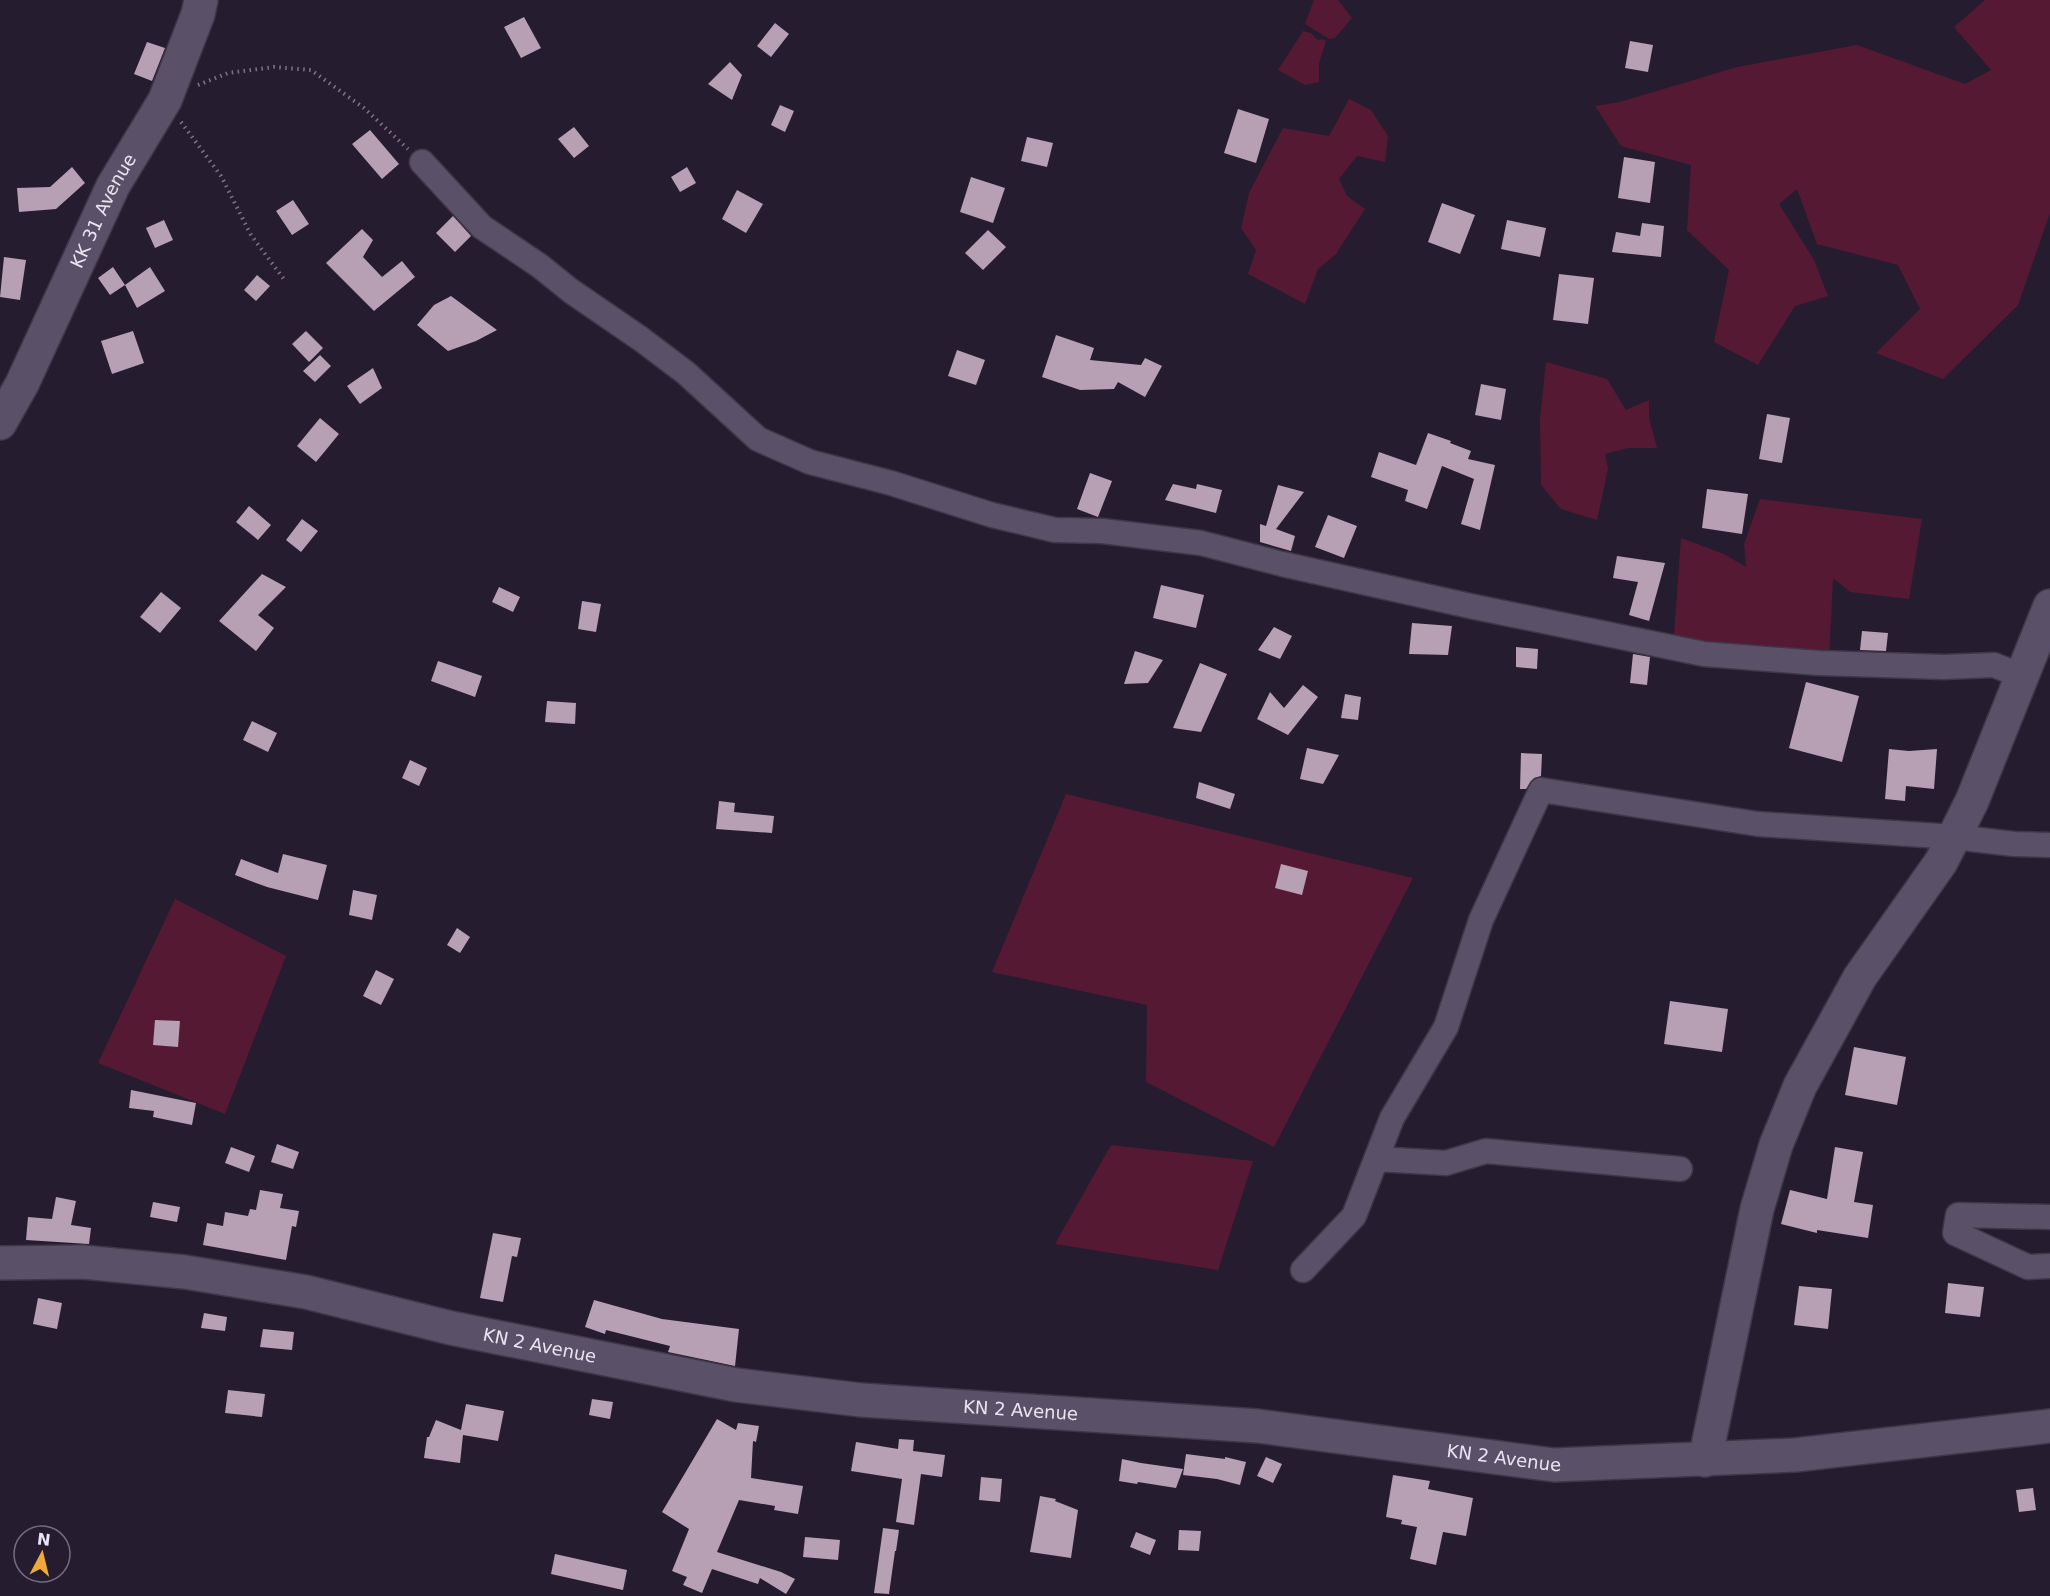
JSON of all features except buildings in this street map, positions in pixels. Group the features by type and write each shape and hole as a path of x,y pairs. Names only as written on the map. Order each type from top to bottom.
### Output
{"main road":[{"name":"KK 31 Avenue","path":"0,423 22,384 113,186 165,100 198,14 201,0"},
{"path":"1705,1460 1757,1209 1776,1144 1800,1086 1860,977 1941,862 1954,837 1972,801 2050,606"},
{"name":"KN 2 Avenue","path":"0,1263 83,1262 185,1272 306,1292 451,1328 736,1385 861,1400 1258,1426 1554,1465 1795,1455 2050,1426"}],"street":[{"path":"422,162 482,227 540,266 571,291 677,366 758,439 810,462 891,483 992,515 1055,530 1102,531 1202,543 1282,564 1704,654 1819,663 1944,667 1994,665 2022,676"},
{"path":"1303,1270 1354,1216 1392,1118 1446,1027 1481,920 1541,790 1758,824 2050,845"},
{"path":"1376,1160 1446,1163 1486,1151 1680,1169"},
{"path":"2050,1217 1958,1215 1955,1233 2028,1267 2050,1266"}],"path":[{"path":"286,282 251,235 221,176 165,100 228,73 274,67 311,70 364,108 422,162"}],"shaded area":[{"path":"1314,0 1338,0 1352,18 1335,38 1329,39 1305,24"},
{"path":"1985,0 2050,0 2050,213 2018,305 1943,379 1876,353 1920,309 1898,265 1817,244 1797,189 1779,204 1814,260 1828,296 1795,306 1758,365 1714,342 1729,270 1687,230 1691,165 1621,146 1595,106 1620,102 1737,67 1857,45 1965,84 1991,70 1954,27"},
{"path":"1303,31 1311,33 1318,40 1326,41 1319,63 1319,82 1305,85 1278,70"},
{"path":"1349,99 1371,110 1388,136 1385,162 1357,156 1339,179 1347,196 1365,209 1336,254 1318,269 1305,304 1248,274 1256,250 1241,228 1249,193 1283,128 1329,136"},
{"path":"1546,362 1607,379 1626,410 1649,400 1649,418 1657,448 1628,448 1605,454 1608,469 1597,520 1561,509 1541,485 1540,418"},
{"path":"1760,499 1922,519 1909,599 1850,592 1833,578 1829,658 1707,648 1674,634 1681,538 1724,554 1746,567 1744,544"},
{"path":"1066,794 1413,878 1274,1147 1146,1082 1147,1005 992,972"},
{"path":"175,899 286,956 225,1114 98,1063"},
{"path":"1111,1145 1253,1161 1218,1270 1055,1244"}]}
